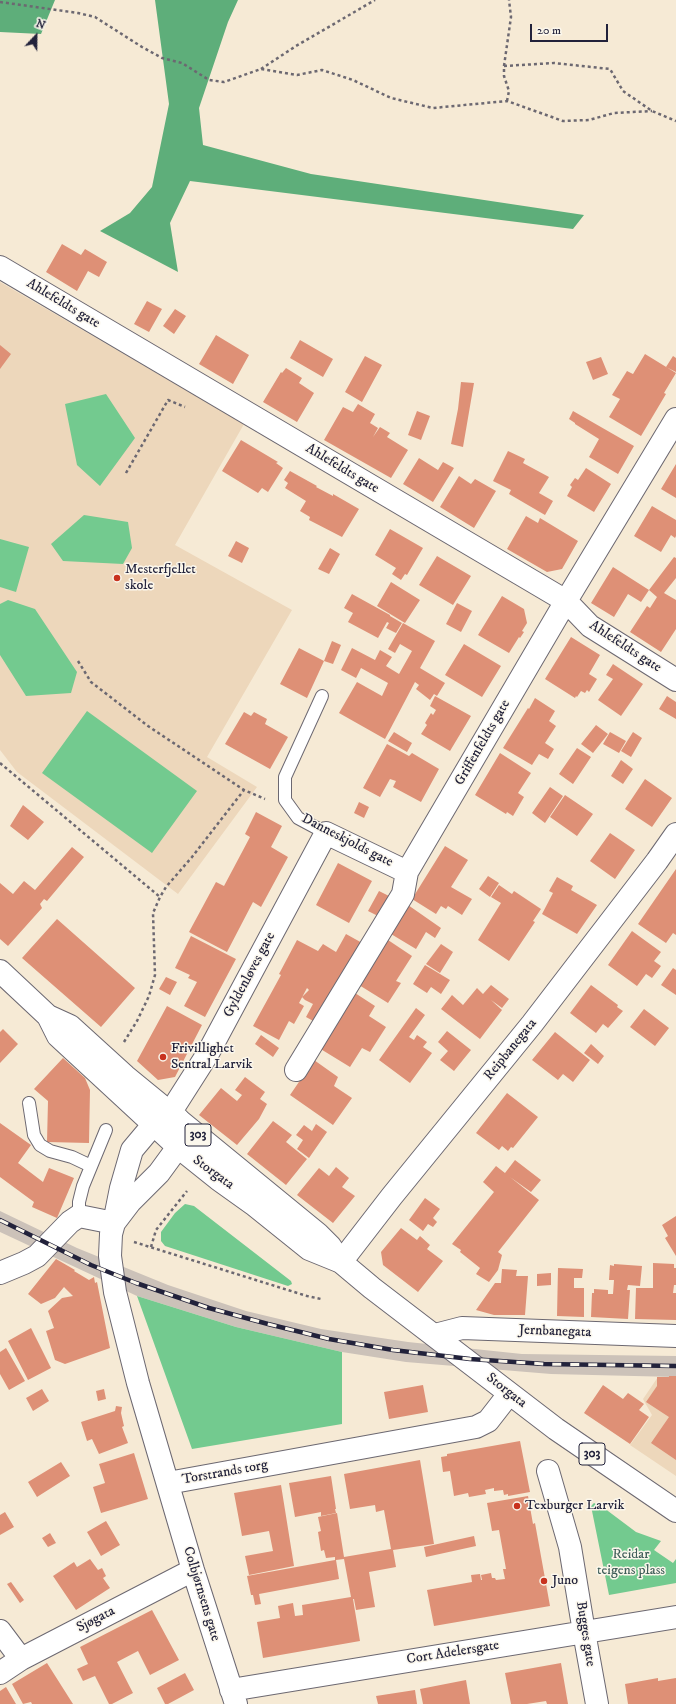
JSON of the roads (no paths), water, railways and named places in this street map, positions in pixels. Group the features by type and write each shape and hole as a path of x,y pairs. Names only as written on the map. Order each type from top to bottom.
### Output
{"street":[{"name":"Ahlefeldts gate","path":"0,267 566,601 590,626 676,680"},
{"name":"Griffenfeldts gate","path":"296,1070 403,894 407,872 566,601 676,419"},
{"name":"Danneskjolds gate","path":"326,833 407,872"},
{"name":"Gyldenløves gate","path":"167,1119 207,1056 326,833"},
{"name":"Reipbanegata","path":"341,1262 392,1196 532,1024 657,862 676,834"},
{"name":"Storgata","path":"0,971 48,1016 70,1026 125,1076 167,1119 318,1234 330,1246 341,1262"},
{"path":"0,1273 38,1256 70,1222 80,1216 113,1229 130,1202 159,1173 178,1147 167,1119"},
{"name":"Torstrands torg","path":"167,1119 132,1150 121,1188 113,1229 110,1256 115,1292 134,1368 168,1483 476,1427 488,1421 509,1394"},
{"name":"Storgata","path":"178,1147 309,1249 341,1262 509,1394 570,1439 676,1511"},
{"name":"Jernbanegata","path":"435,1335 462,1328 676,1336"},
{"name":"Bugges gate","path":"548,1471 570,1547 597,1704"},
{"name":"Colbjørnsens gate","path":"168,1483 193,1570 233,1697"},
{"name":"Sjøgata","path":"0,1673 21,1658 193,1570"},
{"name":"Cort Adelersgate","path":"233,1697 584,1632 676,1617"},
{"path":"0,1631 21,1658"}],"lane":[{"name":"Danneskjolds gate","path":"322,696 286,777 285,800 298,818 326,833"},
{"path":"29,1103 34,1135 40,1145 50,1151 72,1157 91,1166"},
{"path":"80,1216 79,1202 91,1166 106,1130"}],"railway":[{"path":"0,1220 91,1265 136,1283 209,1308 329,1339 393,1350 470,1359 544,1364 676,1366"}],"place":[{"name":"Mesterfjellet skole","path":"117,578"},
{"name":"Frivillighet Sentral Larvik","path":"163,1057"},
{"name":"Texburger Larvik","path":"517,1506"},
{"name":"Juno","path":"544,1581"}],"park label":[{"name":"Reidar teigens plass","path":"631,1564"}]}
